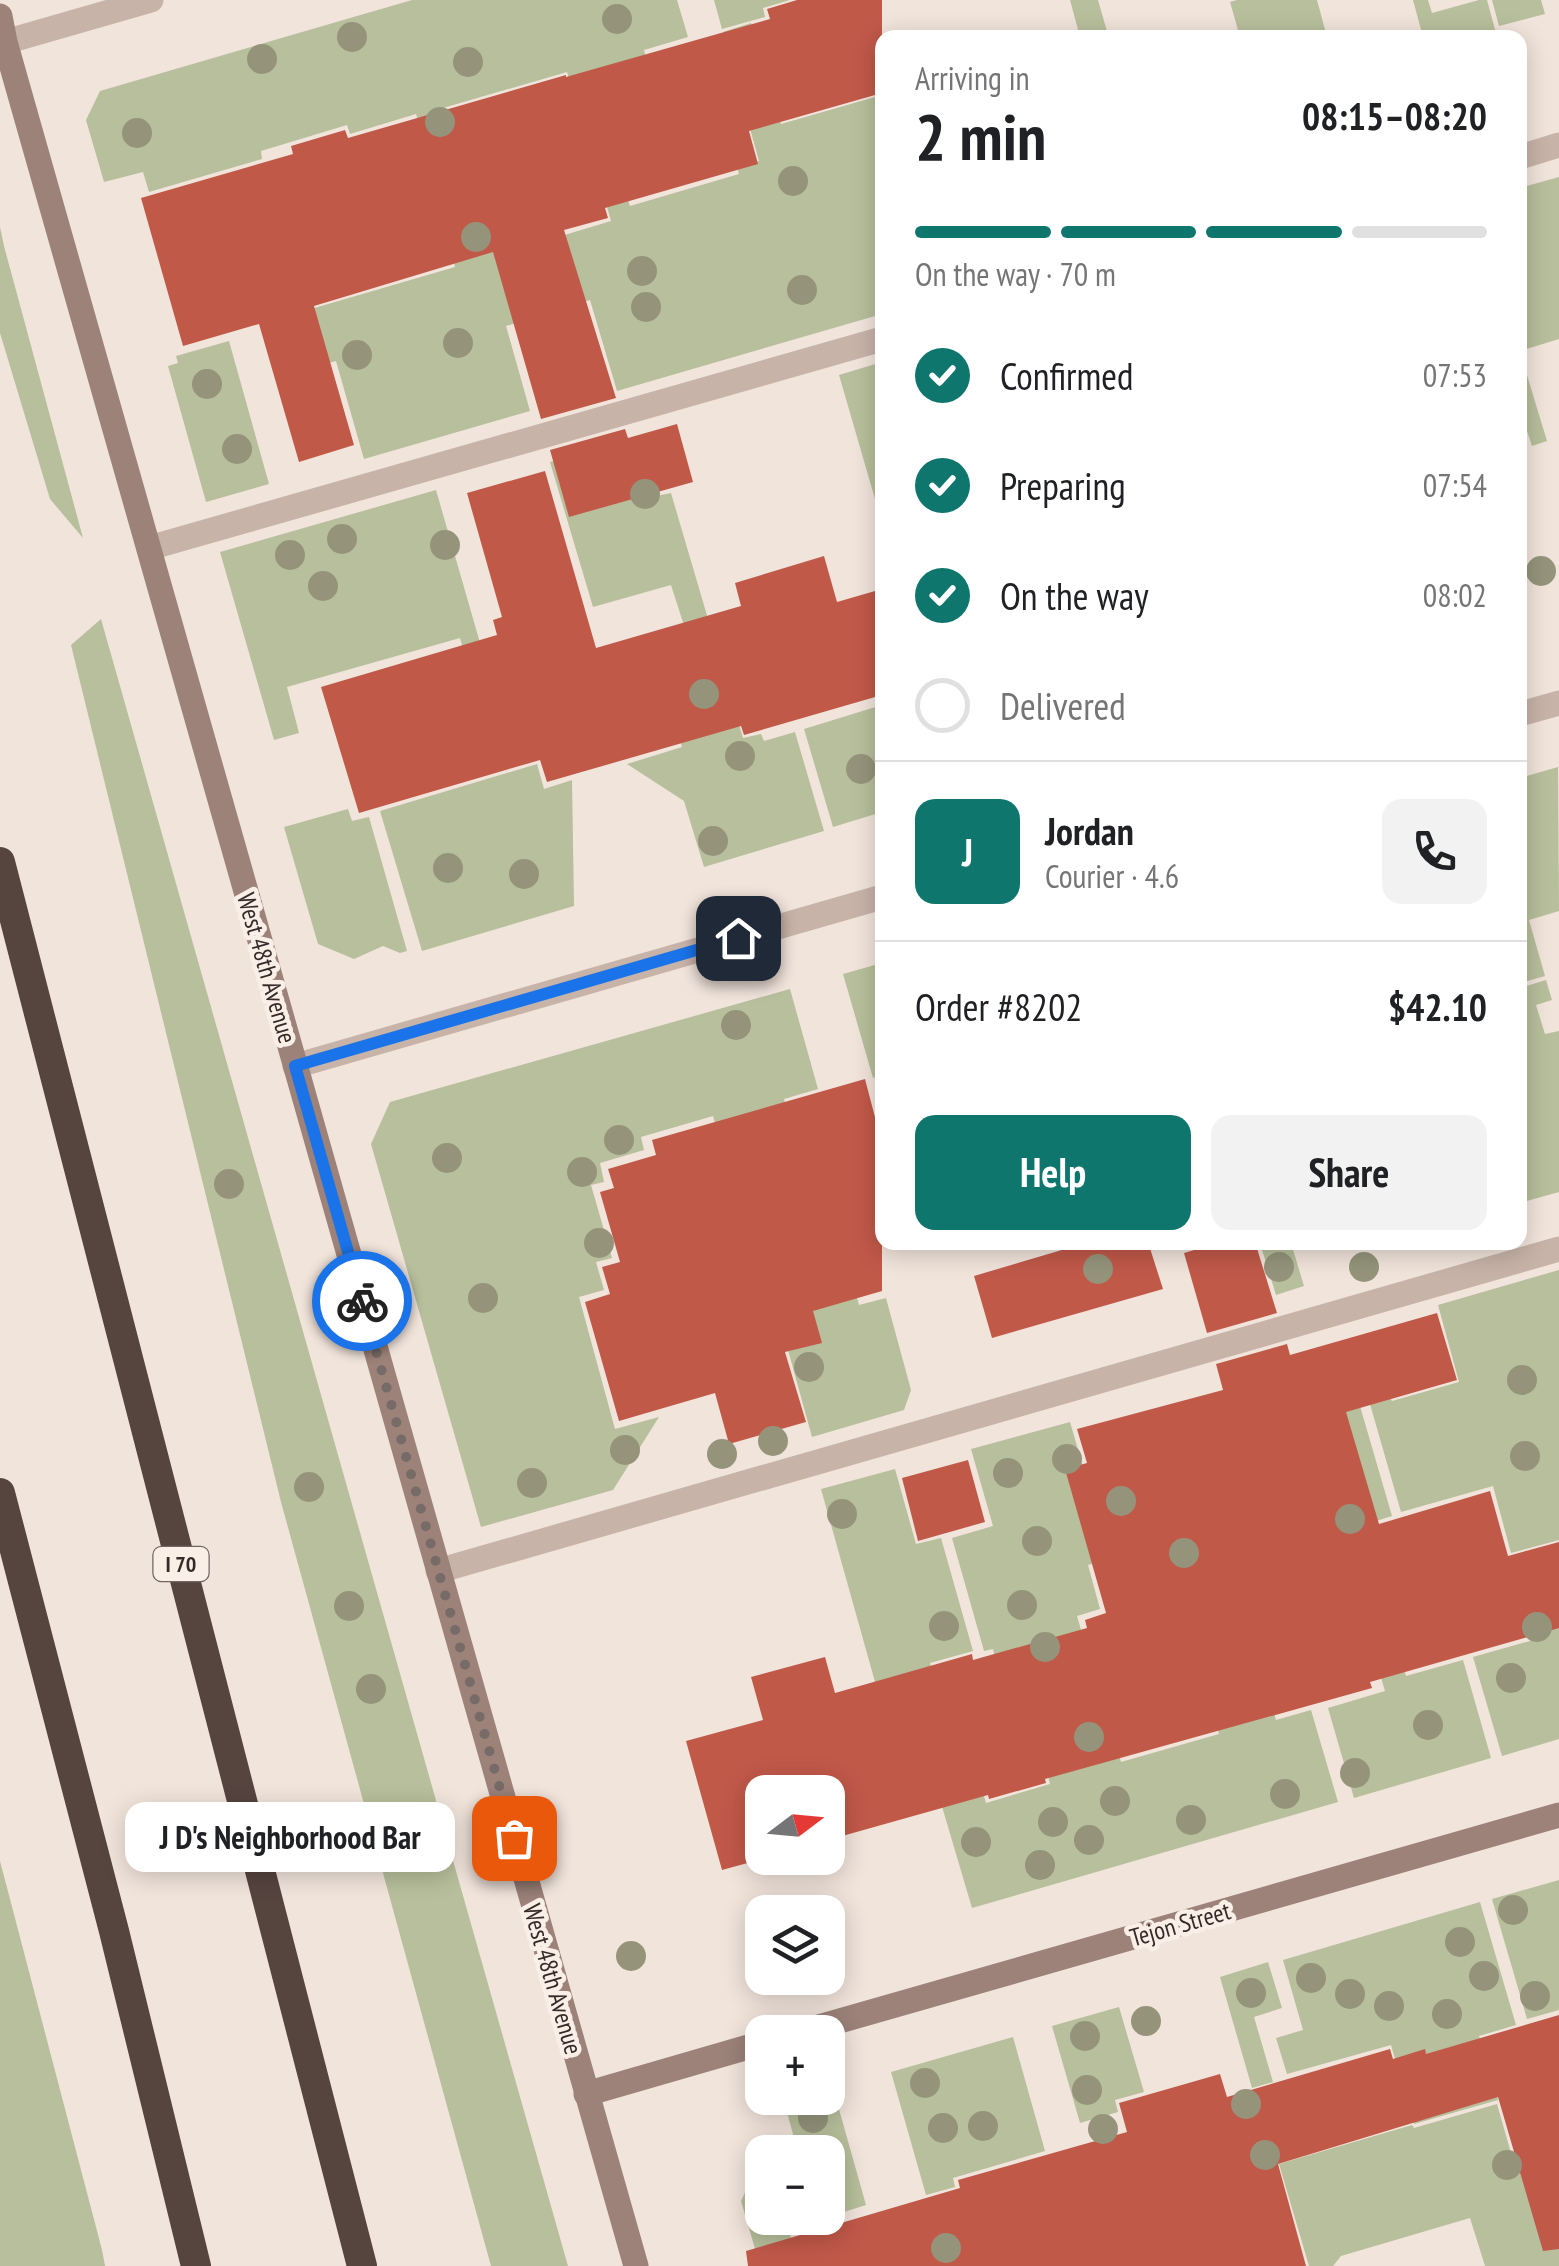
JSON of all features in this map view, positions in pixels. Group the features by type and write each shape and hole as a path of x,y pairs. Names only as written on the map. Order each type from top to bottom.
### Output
{"highway":[{"name":"I 70","path":"0,862 362,2266"},
{"path":"0,1493 196,2266"}],"street":[{"path":"5,42 151,0"},
{"name":"West 48th Avenue","path":"0,16 636,2266"},
{"path":"1527,154 1559,146"},
{"path":"149,548 875,341"},
{"path":"1527,712 1559,703"},
{"path":"295,1066 875,899"},
{"path":"438,1570 1559,1249"},
{"name":"Tejon Street","path":"845,2019 1559,1815"},
{"path":"586,2094 745,2049"}],"green space":[{"path":"412,0 677,0 688,37 644,50 650,74 570,81 567,72 443,108 474,218 449,226 416,114 350,134 347,125 261,151 262,159 149,192 143,172 104,182 86,120 100,91"},
{"path":"714,0 790,0 763,8 765,17 722,29"},
{"path":"1070,0 1098,0 1107,30 1078,30"},
{"path":"1317,0 1325,30 1238,30 1230,2"},
{"path":"1413,0 1428,0 1432,13 1487,0 1495,30 1421,30"},
{"path":"1492,0 1541,0 1545,14 1499,26"},
{"path":"751,23 781,124 875,97 875,316 617,391 590,300 506,326 530,411 364,459 336,361 276,378 311,309 455,267 446,234 501,254 611,221 600,182 620,176 630,206 739,174 737,167 759,161 723,32"},
{"path":"1559,177 1559,339 1527,349 1527,186"},
{"path":"0,227 83,538 50,499 0,333"},
{"path":"229,341 269,484 206,502 168,366 178,363 176,356"},
{"path":"875,364 875,499 839,375"},
{"path":"1527,375 1547,441 1532,446 1527,431"},
{"path":"637,437 656,496 671,493 743,738 761,734 764,741 795,732 824,831 704,867 684,801 627,764 682,747 653,649 688,638 671,585 593,607 550,462"},
{"path":"436,490 495,695 479,700 460,638 287,687 299,733 274,740 220,552"},
{"path":"101,619 568,2266 491,2266 281,1502 71,645"},
{"path":"875,707 875,814 833,827 804,729"},
{"path":"537,764 544,789 572,780 574,906 422,951 380,811"},
{"path":"1558,767 1559,911 1529,920 1545,976 1527,981 1527,776"},
{"path":"348,809 352,821 369,817 407,951 400,953 383,946 354,959 318,944 284,827"},
{"path":"875,965 873,1078 843,974"},
{"path":"1546,980 1552,1000 1536,1005 1545,1034 1559,1031 1559,1192 1527,1201 1527,986"},
{"path":"790,989 818,1089 784,1099 792,1129 843,1248 859,1305 886,1298 911,1390 904,1410 812,1437 713,1116 641,1137 644,1150 600,1163 604,1182 591,1185 612,1258 596,1262 604,1290 579,1297 615,1429 659,1417 613,1490 481,1527 371,1144 390,1102"},
{"path":"1262,1250 1293,1250 1304,1286 1276,1295"},
{"path":"1559,1270 1559,1540 1511,1553 1493,1486 1401,1512 1370,1404 1459,1382 1438,1305"},
{"path":"1360,1406 1392,1516 1363,1525 1406,1676 1463,1660 1491,1758 1354,1798 1328,1708 1385,1691 1306,1421"},
{"path":"1070,1422 1113,1558 1088,1565 1100,1609 1077,1616 1083,1637 996,1662 993,1649 984,1651 952,1538 993,1526 971,1449"},
{"path":"895,1469 916,1544 941,1538 973,1651 930,1663 933,1673 905,1789 821,1489"},
{"path":"1508,1563 1559,1564 1559,1739 1502,1756 1473,1657 1530,1641"},
{"path":"1236,1581 1276,1720 1311,1710 1338,1802 972,1908 925,1749 967,1737 986,1803 1050,1784 1044,1760 1087,1643 1121,1762 1219,1734 1180,1597"},
{"path":"0,1861 102,2250 105,2266 0,2266"},
{"path":"1559,1880 1559,2010 1527,2019 1492,1899"},
{"path":"1480,1902 1516,2025 1479,2036 1498,2100 1414,2124 1391,2045 1287,2074 1276,2038 1303,2030 1283,1960"},
{"path":"1268,1962 1282,2008 1254,2017 1273,2082 1252,2088 1220,1977"},
{"path":"1119,2007 1144,2092 1115,2100 1118,2112 1080,2123 1052,2026"},
{"path":"1013,2037 1045,2151 953,2178 955,2187 926,2195 891,2072"},
{"path":"1497,2104 1511,2153 1538,2146 1559,2215 1559,2266 1485,2266 1470,2218 1341,2256 1333,2266 1309,2266 1279,2164"},
{"path":"788,2115 841,2115 866,2205 845,2212 845,2135 793,2135"},
{"path":"751,2235 790,2235 799,2266 760,2266"}],"building":[{"path":"797,0 882,0 882,30 875,30 875,95 749,131 758,164 605,208 608,218 564,230 616,398 541,419 493,252 314,306 354,445 299,462 259,324 183,346 141,198 293,154 291,146 345,130 348,138 770,19 767,9"},
{"path":"677,424 693,482 569,517 550,450 625,429 628,438"},
{"path":"545,471 596,648 741,606 735,583 824,556 837,602 875,591 875,697 744,735 741,726 547,782 540,760 359,813 321,687 497,635 493,620 502,617 467,493"},
{"path":"865,1079 875,1117 875,1250 882,1250 882,1291 813,1311 822,1343 785,1352 806,1422 729,1444 715,1393 619,1421 585,1302 610,1294 602,1267 620,1262 600,1192 614,1188 608,1169 656,1155 652,1140"},
{"path":"1062,1250 1151,1250 1163,1289 992,1338 974,1276"},
{"path":"1257,1250 1277,1313 1207,1333 1184,1253"},
{"path":"1437,1313 1457,1380 1346,1412 1379,1524 1490,1491 1508,1556 1559,1542 1559,1628 1370,1682 1372,1688 1045,1779 1046,1783 845,1835 845,1775 745,1775 745,1864 722,1870 686,1741 763,1720 751,1677 825,1657 835,1693 972,1654 973,1660 1087,1628 1085,1620 1106,1613 1065,1469 1087,1463 1077,1429 1223,1390 1216,1364 1287,1344 1290,1355"},
{"path":"968,1460 985,1522 918,1541 902,1478"},
{"path":"1559,2015 1559,2249 1543,2251 1498,2097 1278,2164 1306,2266 748,2266 746,2251 800,2235 845,2235 845,2222 960,2188 958,2180 1127,2132 1119,2103 1220,2074 1227,2097 1390,2049 1393,2059 1425,2049 1426,2054"}],"way so far":[{"path":"362,1301 514,1838"}],"place":[{"name":"J D's Neighborhood Bar","path":"514,1838"}],"route":[{"path":"362,1301 295,1066 738,938"}]}
